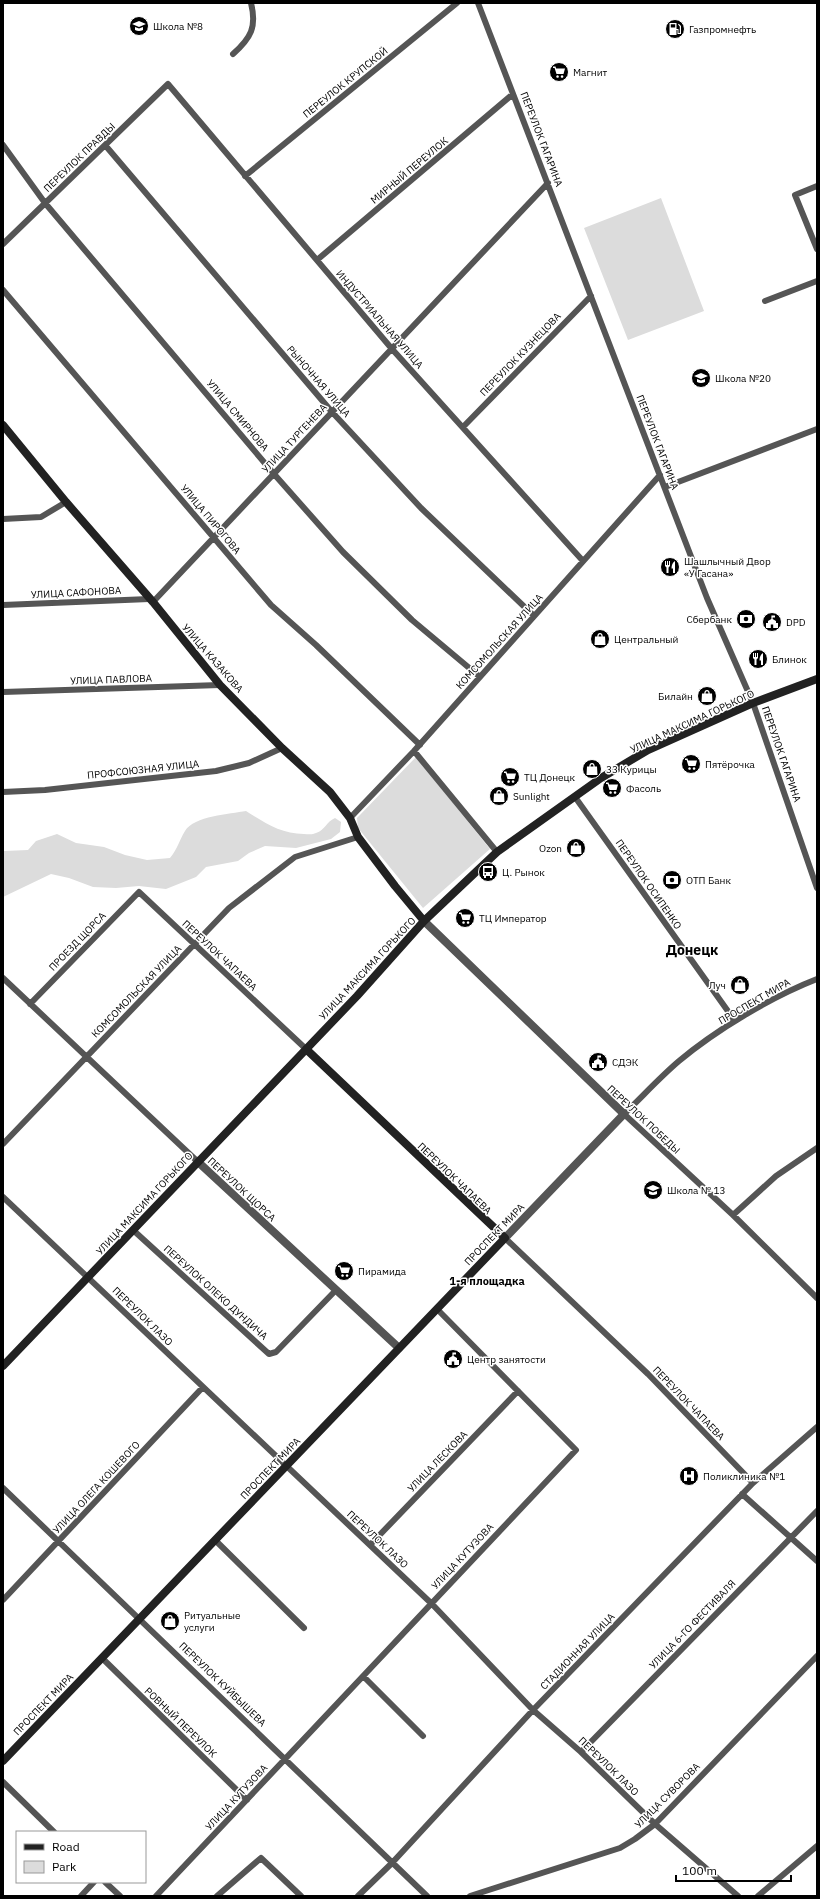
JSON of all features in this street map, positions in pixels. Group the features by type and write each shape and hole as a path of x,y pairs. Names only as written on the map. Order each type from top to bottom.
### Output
{"main road":[{"name":"УЛИЦА КАЗАКОВА","path":"3,425 66,502 151,601 220,686 282,748 330,792 350,818 358,836 424,921"},
{"name":"УЛИЦА МАКСИМА ГОРЬКОГО","path":"3,1366 197,1161 306,1049 424,921 497,852 601,778 648,750 753,703 817,679"},
{"name":"ПЕРЕУЛОК ЧАПАЕВА","path":"306,1049 505,1238"},
{"name":"ПРОСПЕКТ МИРА","path":"3,1760 505,1238"}],"street":[{"path":"233,54 243,45 251,34 255,18 251,3"},
{"name":"ПЕРЕУЛОК КРУПСКОЙ","path":"245,176 457,3"},
{"name":"ПЕРЕУЛОК ГАГАРИНА","path":"478,3 707,598 753,703 817,888"},
{"name":"ИНДУСТРИАЛЬНАЯ УЛИЦА","path":"168,84 392,348 583,561"},
{"name":"ПЕРЕУЛОК ПРАВДЫ","path":"3,244 168,84"},
{"name":"МИРНЫЙ ПЕРЕУЛОК","path":"317,260 514,94"},
{"name":"УЛИЦА СМИРНОВА","path":"3,145 46,203 274,474 343,552 412,620 480,677"},
{"name":"РЫНОЧНАЯ УЛИЦА","path":"105,145 332,412 421,508 534,616"},
{"name":"УЛИЦА ТУРГЕНЕВА","path":"151,601 214,538 548,183"},
{"path":"817,186 796,195 817,250"},
{"path":"765,301 817,281"},
{"name":"УЛИЦА ПИРОГОВА","path":"3,290 271,606 316,645 420,745"},
{"name":"ПЕРЕУЛОК КУЗНЕЦОВА","path":"463,427 591,296"},
{"path":"665,487 817,429"},
{"name":"КОМСОМОЛЬСКАЯ УЛИЦА","path":"350,818 420,745 660,475"},
{"path":"3,519 41,517 66,502"},
{"name":"УЛИЦА САФОНОВА","path":"3,606 151,601"},
{"name":"УЛИЦА ПАВЛОВА","path":"3,692 220,686"},
{"name":"ПРОФСОЮЗНАЯ УЛИЦА","path":"3,792 45,790 216,771 249,763 282,748"},
{"path":"414,751 497,852"},
{"name":"ПЕРЕУЛОК ОСИПЕНКО","path":"575,797 735,1021"},
{"name":"КОМСОМОЛЬСКАЯ УЛИЦА","path":"3,1144 229,908 295,857 358,836"},
{"name":"ПЕРЕУЛОК ЧАПАЕВА","path":"139,892 306,1049"},
{"name":"ПРОЕЗД ЩОРСА","path":"30,1004 139,892"},
{"name":"ПЕРЕУЛОК ПОБЕДЫ","path":"424,921 624,1114 734,1215 817,1298"},
{"name":"ПЕРЕУЛОК ЩОРСА","path":"3,978 197,1161 399,1348"},
{"name":"ПРОСПЕКТ МИРА","path":"505,1238 624,1114 679,1061 735,1021 800,985 817,979"},
{"path":"734,1215 776,1176 817,1148"},
{"name":"ПЕРЕУЛОК ЛАЗО","path":"3,1197 432,1604 533,1710 582,1752 654,1824 738,1896"},
{"name":"ПЕРЕУЛОК ОЛЕКО ДУНДИЧА","path":"133,1230 269,1354 276,1352 282,1347 336,1290"},
{"name":"ПЕРЕУЛОК ЧАПАЕВА","path":"505,1238 648,1374 753,1483"},
{"path":"437,1309 518,1391"},
{"name":"УЛИЦА ОЛЕГА КОШЕВОГО","path":"3,1600 203,1387"},
{"name":"УЛИЦА КУТУЗОВА","path":"156,1896 576,1450 518,1391"},
{"name":"УЛИЦА ЛЕСКОВА","path":"370,1545 518,1391"},
{"name":"СТАДИОННАЯ УЛИЦА","path":"358,1896 392,1863 533,1710 742,1494 817,1427"},
{"name":"ПЕРЕУЛОК КУЙБЫШЕВА","path":"3,1488 140,1618 427,1896"},
{"path":"742,1494 792,1536 817,1561"},
{"name":"УЛИЦА 6-ГО ФЕСТИВАЛЯ","path":"582,1752 817,1511"},
{"path":"215,1540 304,1628"},
{"name":"УЛИЦА СУВОРОВА","path":"470,1896 620,1848 636,1839 654,1824 817,1656"},
{"name":"РОВНЫЙ ПЕРЕУЛОК","path":"102,1658 247,1800"},
{"path":"363,1676 423,1736"},
{"path":"3,1782 53,1831"},
{"path":"758,1896 817,1846"},
{"path":"217,1896 261,1858 301,1896"},
{"path":"81,1896 93,1883"},
{"path":"106,1883 120,1896"}],"green space":[{"path":"661,198 704,311 628,340 584,228"},
{"path":"416,757 490,849 423,908 358,828 357,818"},
{"path":"246,811 274,827 296,834 314,834 319,832 335,818 341,822 340,832 331,839 296,848 265,846 249,853 238,861 206,867 196,877 166,889 139,886 116,888 93,887 69,878 51,874 3,897 4,851 28,850 36,841 57,834 76,843 104,847 125,855 147,860 170,858 185,831 196,822 213,816"}],"place":[{"name":"Школа №8","path":"139,26"},
{"name":"Газпромнефть","path":"675,29"},
{"name":"Магнит","path":"559,72"},
{"name":"Школа №20","path":"701,378"},
{"name":"Шашлычный Двор «У Гасана»","path":"670,567"},
{"name":"Сбербанк","path":"746,619"},
{"name":"DPD","path":"772,622"},
{"name":"Центральный","path":"600,639"},
{"name":"Блинок","path":"758,659"},
{"name":"Билайн","path":"707,696"},
{"name":"Пятёрочка","path":"691,764"},
{"name":"33 Курицы","path":"592,769"},
{"name":"ТЦ Донецк","path":"510,777"},
{"name":"Фасоль","path":"612,788"},
{"name":"Sunlight","path":"499,796"},
{"name":"Ozon","path":"576,848"},
{"name":"Ц. Рынок","path":"488,872"},
{"name":"ОТП Банк","path":"672,880"},
{"name":"ТЦ Император","path":"465,918"},
{"name":"Луч","path":"740,985"},
{"name":"СДЭК","path":"598,1062"},
{"name":"Школа № 13","path":"653,1190"},
{"name":"Пирамида","path":"344,1271"},
{"name":"Центр занятости","path":"453,1359"},
{"name":"Поликлиника №1","path":"689,1476"},
{"name":"Ритуальные услуги","path":"170,1621"}],"district":[{"name":"Донецк","path":"692,950"},
{"name":"1-я площадка","path":"487,1281"}]}
